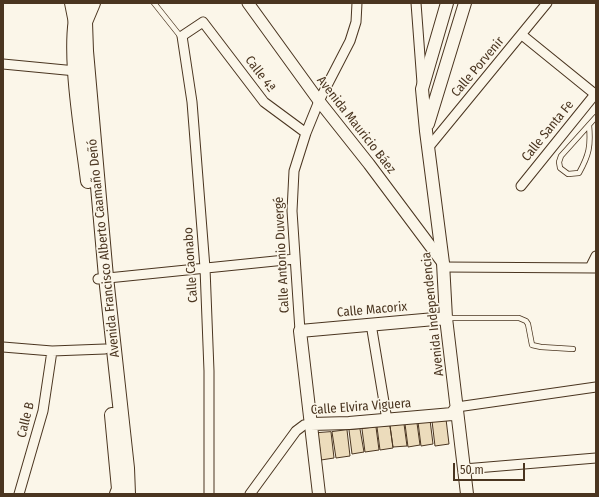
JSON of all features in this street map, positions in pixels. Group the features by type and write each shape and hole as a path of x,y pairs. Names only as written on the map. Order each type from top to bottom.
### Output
{"main road":[{"path":"71,3 76,28"},
{"name":"Avenida Francisco Alberto Caamaño Deñó","path":"80,3 76,28 76,71 127,468 128,494"},
{"name":"Avenida Francisco Alberto Caamaño Deñó","path":"92,3 85,22 86,51 102,278 105,349 119,489 117,494"},
{"name":"Avenida Independencia","path":"447,3 422,89 443,265 446,318 467,494"},
{"name":"Avenida Independencia","path":"426,131 465,3"},
{"name":"Calle Macorix","path":"300,331 446,318"},
{"name":"Calle Antonio Duvergé","path":"300,331 319,494"},
{"name":"Calle Elvira Viguera","path":"311,424 387,420 451,414 457,407"}],"street":[{"name":"Avenida Mauricio Báez","path":"248,3 319,102 369,164 443,265"},
{"name":"Calle Antonio Duvergé","path":"300,331 292,196 296,164 306,133 319,102 350,41 356,24 357,3"},
{"path":"416,3 422,89"},
{"name":"Calle Porvenir","path":"428,148 547,3"},
{"name":"Calle 4ª","path":"181,37 203,22 264,102 306,133"},
{"path":"522,35 596,94"},
{"name":"Calle Caonabo","path":"181,37 192,102 204,268 209,371 209,494"},
{"path":"3,64 76,71"},
{"name":"Calle Santa Fe","path":"521,186 596,94"},
{"path":"443,265 593,268 596,256"},
{"path":"102,278 295,259"},
{"path":"371,324 387,420"},
{"path":"3,347 52,351 105,349"},
{"name":"Calle B","path":"19,494 43,411 52,351"},
{"path":"457,407 596,387"},
{"name":"Calle Elvira Viguera","path":"252,492 296,431 311,424"},
{"path":"464,470 596,458"}],"lane":[{"path":"154,3 181,37"},
{"path":"589,125 591,144 587,158 579,172 568,174 560,168 558,162 561,156 596,117"},
{"path":"446,318 519,318 526,321 528,324 532,345 573,349"}],"building":[{"path":"446,419 449,444 435,446 432,421"},
{"path":"430,420 433,444 421,446 418,422"},
{"path":"417,423 420,445 408,447 405,424"},
{"path":"404,424 407,446 393,447 390,426"},
{"path":"390,426 393,448 380,450 377,427"},
{"path":"376,427 379,450 365,452 362,429"},
{"path":"360,429 364,452 352,454 349,430"},
{"path":"347,430 350,456 336,458 332,432"},
{"path":"331,432 334,458 321,460 318,433"}]}
